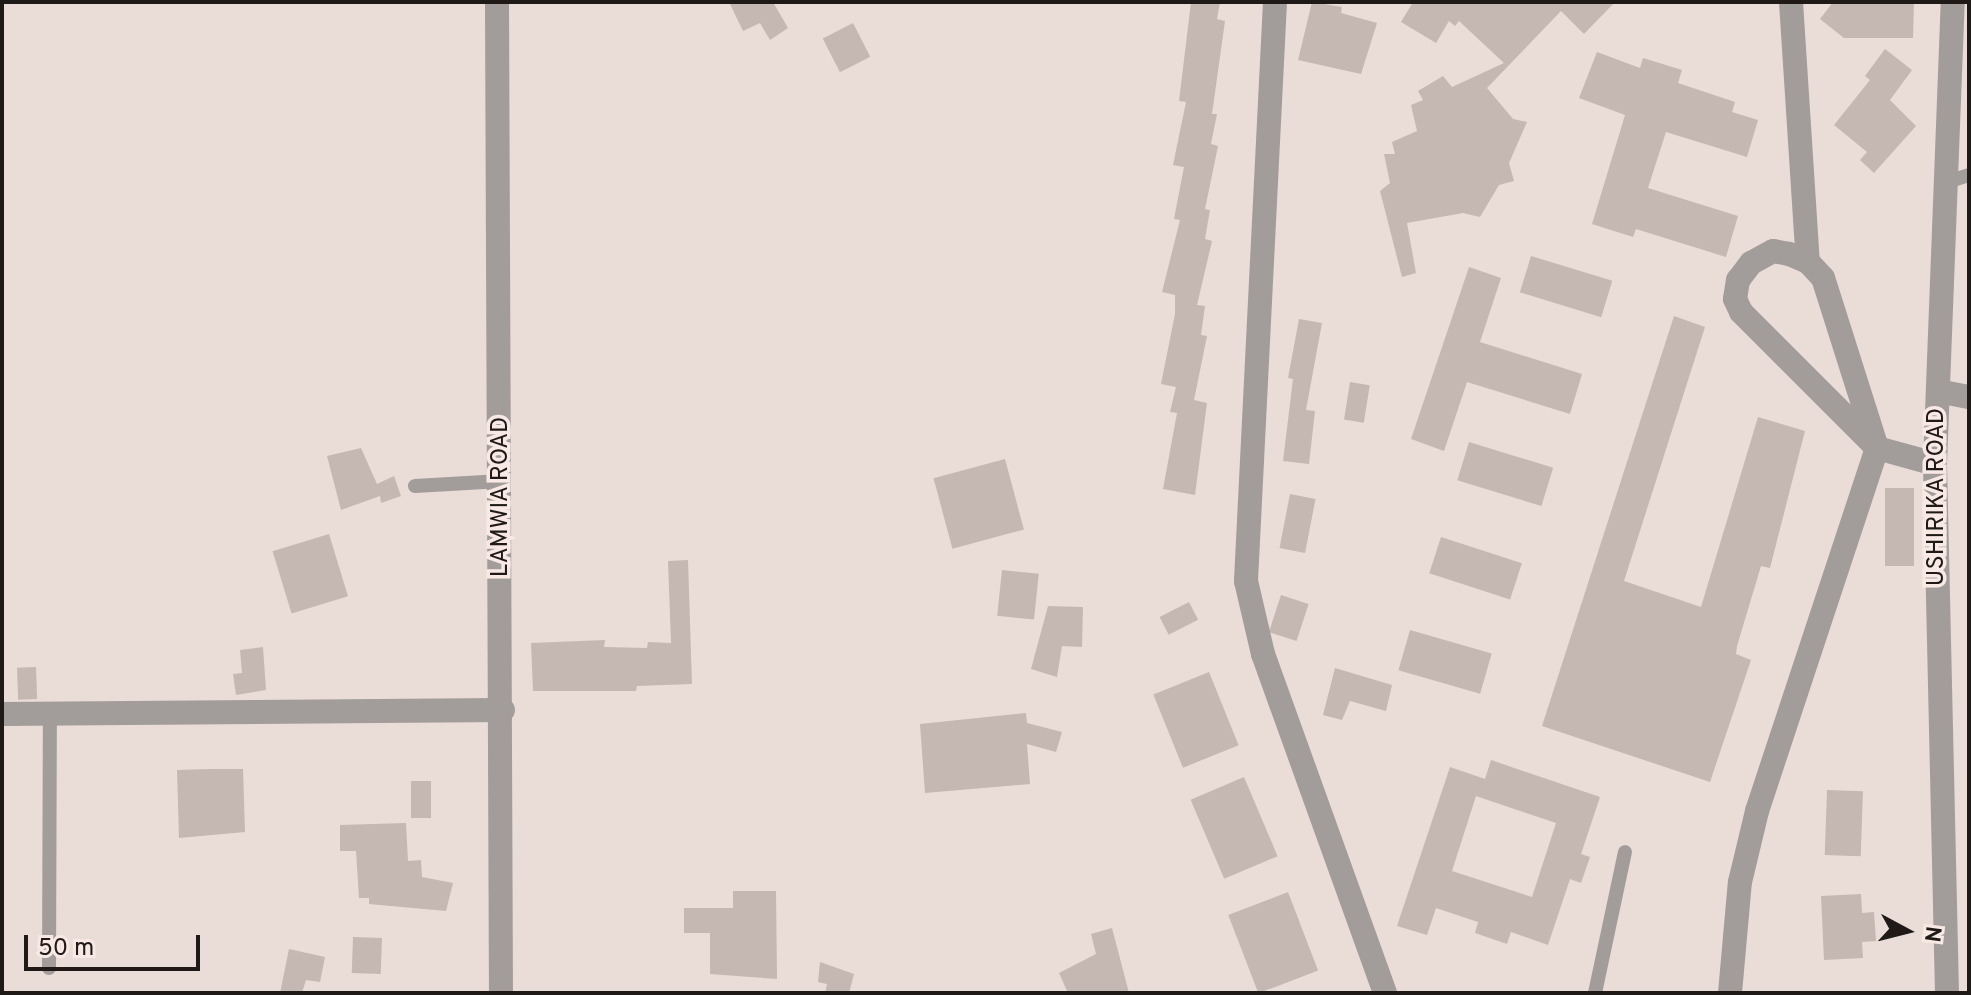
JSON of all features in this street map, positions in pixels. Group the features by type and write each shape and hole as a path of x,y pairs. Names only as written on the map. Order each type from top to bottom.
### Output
{"street":[{"name":"LAMWIA ROAD","path":"497,2 503,710 501,993"},
{"path":"1275,2 1246,581 1263,654 1385,993"},
{"path":"1791,2 1808,262"},
{"name":"USHIRIKA ROAD","path":"1947,993 1935,464 1942,183 1953,2"},
{"path":"1730,993 1740,882 1757,811 1877,448 1823,278 1808,262 1773,251 1751,263 1738,280 1735,299 1741,312 1877,448 1935,464"},
{"path":"1938,391 1969,397"},
{"path":"2,714 503,710"}],"lane":[{"path":"1942,183 1969,175"},
{"path":"415,486 502,481"},
{"path":"49,968 50,715"},
{"path":"1595,993 1625,852"}],"building":[{"path":"729,2 773,2 788,28 770,40 760,23 743,31"},
{"path":"1191,2 1220,2 1217,19 1225,21 1212,114 1217,114 1211,144 1218,146 1205,209 1210,210 1205,239 1212,241 1197,305 1205,306 1201,335 1207,336 1194,400 1207,403 1195,495 1163,489 1177,413 1170,412 1176,387 1161,384 1175,314 1175,295 1162,292 1180,220 1174,219 1184,167 1173,165 1186,102 1179,101"},
{"path":"1312,2 1342,7 1341,13 1377,23 1361,74 1298,60"},
{"path":"1413,2 1615,2 1584,34 1561,11 1487,88 1513,119 1527,122 1509,163 1514,181 1499,185 1480,217 1463,213 1407,223 1416,273 1402,277 1380,191 1390,183 1384,154 1395,154 1392,142 1417,131 1411,105 1423,100 1418,91 1443,76 1452,87 1504,63 1459,21 1455,26 1449,21 1436,43 1401,22"},
{"path":"1833,2 1914,2 1913,38 1844,38 1820,19"},
{"path":"853,23 870,57 840,72 823,38"},
{"path":"1885,49 1912,70 1890,100 1916,126 1874,173 1860,160 1867,152 1834,125 1870,80 1865,76"},
{"path":"1597,52 1640,68 1643,58 1682,70 1678,83 1735,102 1732,112 1758,120 1747,157 1666,132 1648,188 1738,216 1726,257 1636,229 1633,237 1592,224 1625,115 1579,98"},
{"path":"1531,256 1612,281 1601,317 1520,292"},
{"path":"1469,267 1501,278 1480,342 1582,374 1570,414 1467,382 1444,451 1411,439"},
{"path":"1674,316 1705,327 1624,581 1701,607 1758,417 1805,431 1770,568 1761,566 1737,646 1736,654 1751,660 1710,782 1542,726"},
{"path":"1299,319 1322,323 1306,410 1315,411 1309,464 1283,461 1293,379 1288,378"},
{"path":"1350,382 1370,385 1364,423 1344,420"},
{"path":"1469,442 1553,468 1541,506 1457,480"},
{"path":"361,448 377,484 394,476 401,496 381,503 380,496 341,510 327,456"},
{"path":"1005,459 1024,530 952,549 934,478"},
{"path":"1885,488 1914,488 1914,566 1885,566"},
{"path":"1290,494 1316,499 1305,553 1280,548"},
{"path":"329,534 348,596 292,613 273,551"},
{"path":"1441,537 1522,563 1510,599 1429,573"},
{"path":"688,560 692,684 637,686 636,691 533,691 531,643 605,640 604,647 647,648 648,642 671,643 668,561"},
{"path":"1002,570 1039,574 1034,620 997,616"},
{"path":"1281,595 1309,604 1297,641 1269,632"},
{"path":"1189,602 1198,620 1169,635 1160,617"},
{"path":"1048,606 1083,607 1082,647 1062,646 1057,677 1031,669"},
{"path":"1410,630 1492,653 1480,694 1398,670"},
{"path":"263,647 266,690 236,695 233,674 242,673 240,650"},
{"path":"36,667 37,699 18,700 17,668"},
{"path":"1335,668 1392,685 1386,711 1350,701 1342,720 1323,715"},
{"path":"1209,672 1239,745 1183,768 1153,694"},
{"path":"1026,713 1027,723 1062,732 1056,752 1027,744 1030,784 925,793 920,724"},
{"path":"1491,760 1600,797 1581,854 1590,857 1581,883 1570,879 1548,945 1511,932 1507,944 1475,933 1478,922 1436,908 1427,935 1397,926 1450,767 1485,779","holes":["1476,796 1556,823 1532,897 1452,871"]},
{"path":"243,769 245,832 179,838 177,770"},
{"path":"1244,777 1278,856 1224,879 1191,800"},
{"path":"411,781 431,781 431,818 411,818"},
{"path":"1827,790 1863,791 1861,856 1825,855"},
{"path":"406,823 408,861 421,860 422,877 453,883 446,911 369,904 369,898 359,898 356,851 340,851 340,825"},
{"path":"733,891 776,891 777,979 710,974 710,933 684,933 684,908 733,908"},
{"path":"1288,892 1318,970 1258,993 1228,915"},
{"path":"1861,894 1862,913 1874,912 1876,941 1862,942 1863,958 1824,960 1821,896"},
{"path":"1112,928 1129,993 1068,993 1059,973 1096,954 1091,934"},
{"path":"353,937 382,938 381,974 352,973"},
{"path":"289,949 325,957 320,982 306,980 302,993 280,993"},
{"path":"820,962 854,974 849,993 825,993 827,984 818,982"}]}
